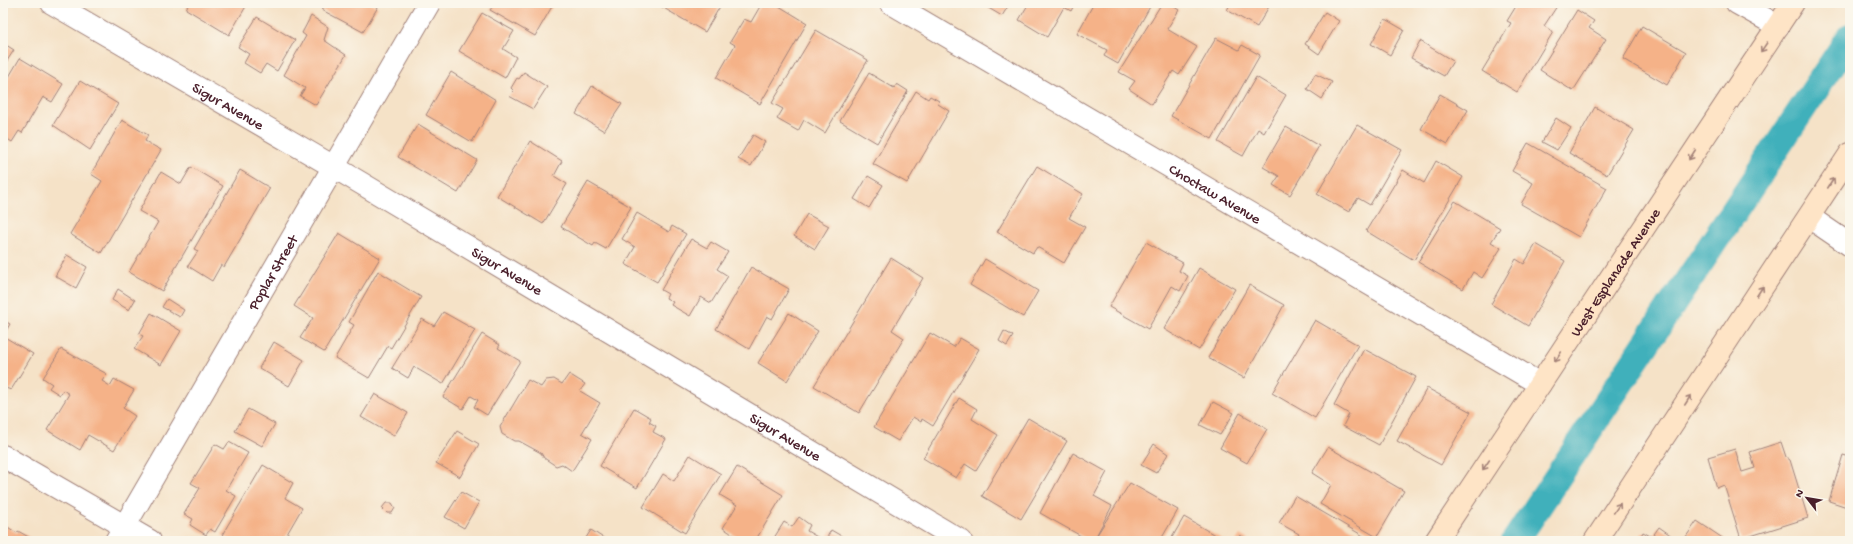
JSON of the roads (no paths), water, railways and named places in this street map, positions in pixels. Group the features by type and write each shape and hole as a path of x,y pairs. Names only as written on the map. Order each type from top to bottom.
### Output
{"main road":[{"name":"West Esplanade Avenue","path":"1436,541 1793,3"},
{"path":"1595,541 1850,154"}],"street":[{"name":"Sigur Avenue","path":"52,3 334,167 961,541"},
{"name":"Poplar Street","path":"120,533 429,3"},
{"name":"Choctaw Avenue","path":"891,3 1540,384"},
{"path":"1738,3 1778,26"},
{"path":"1809,217 1850,245"},
{"path":"3,456 120,533 150,541"}],"waterway":[{"path":"1515,541 1850,37"}]}
